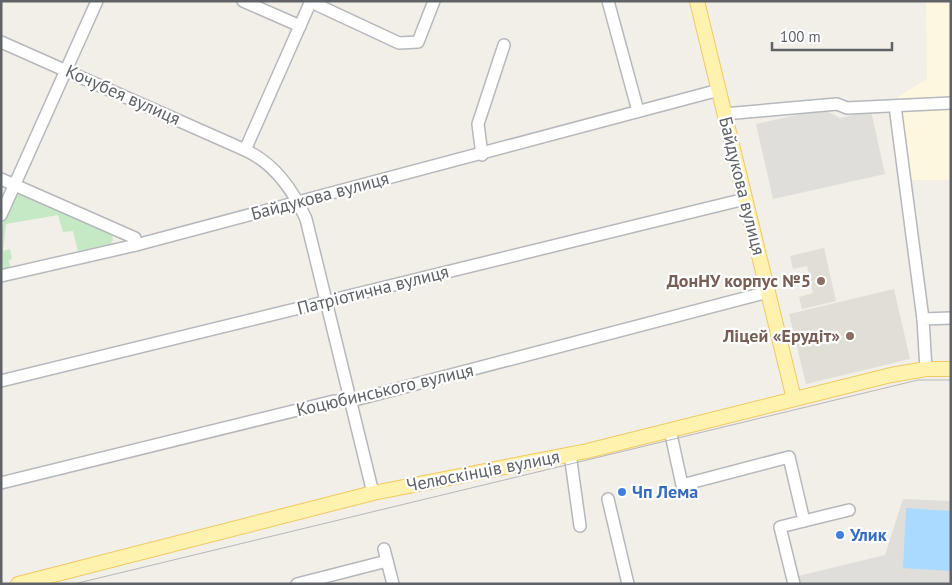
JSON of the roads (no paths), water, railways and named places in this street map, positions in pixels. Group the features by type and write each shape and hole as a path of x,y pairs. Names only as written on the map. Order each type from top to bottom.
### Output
{"main road":[{"name":"Байдукова вулиця","path":"697,1 794,399"},
{"name":"Челюскінців вулиця","path":"18,584 373,493 570,454 891,375 926,369 951,369"}],"street":[{"path":"1,215 98,1"},
{"path":"243,1 300,26"},
{"path":"245,150 311,2 399,43 418,42 434,1"},
{"path":"608,1 638,111"},
{"name":"Кочубея вулиця","path":"1,42 261,157 268,163 298,201 306,219 328,301 373,493"},
{"path":"482,154 478,124 504,45"},
{"name":"Байдукова вулиця","path":"1,276 136,245 718,90"},
{"path":"724,114 837,104 847,108 951,103"},
{"path":"895,106 923,319 926,369"},
{"path":"1,179 135,238 136,245"},
{"name":"Патріотична вулиця","path":"1,381 745,199"},
{"name":"Коцюбинського вулиця","path":"1,484 334,401 351,401 768,292"},
{"path":"923,319 951,318"},
{"path":"670,430 682,484 789,457 804,521"},
{"path":"570,454 580,526"},
{"path":"608,499 628,584"},
{"path":"794,584 780,527 849,510"},
{"path":"384,550 393,584"},
{"path":"299,584 387,561"}],"water":[{"path":"906,508 951,511 951,571 903,568"}],"tram line":[{"path":"74,584 918,380 951,380"}],"place":[{"name":"ДонНУ корпус №5","path":"821,281"},
{"name":"Ліцей «Ерудіт»","path":"850,336"},
{"name":"Чп Лема","path":"622,492"},
{"name":"Улик","path":"840,535"}]}
